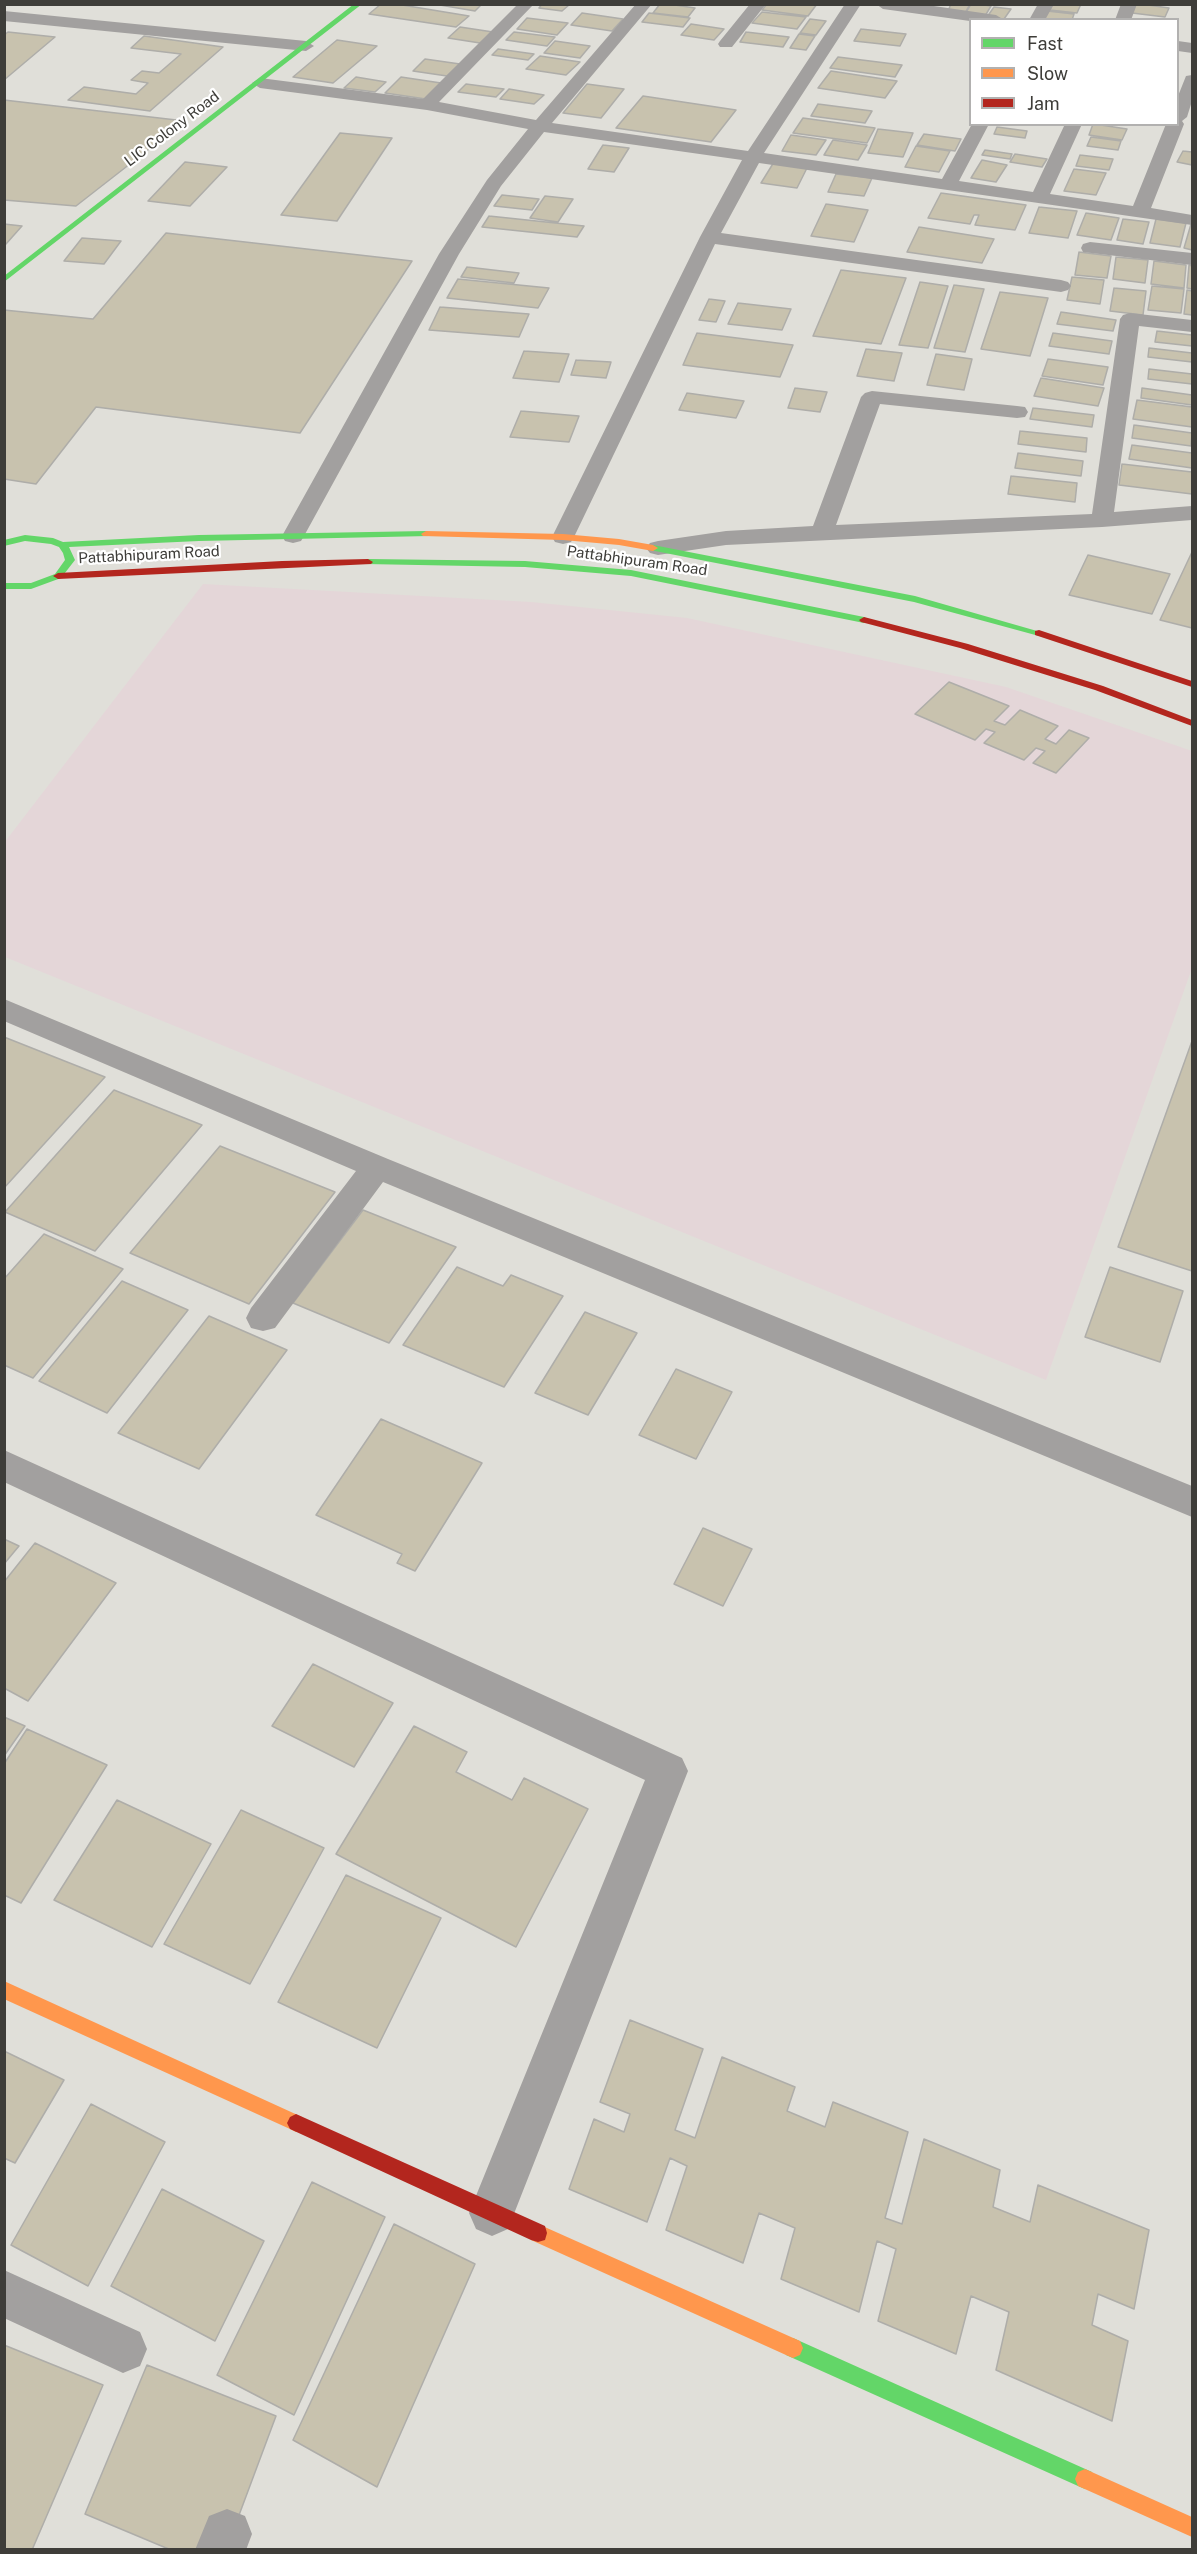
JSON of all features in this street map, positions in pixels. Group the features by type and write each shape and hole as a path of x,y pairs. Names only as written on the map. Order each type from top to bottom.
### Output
{"street":[{"name":"LIC Colony Road","path":"9,271 260,83 359,4"},
{"path":"427,105 527,4"},
{"path":"293,536 449,254 493,184 645,4"},
{"path":"726,44 759,4"},
{"path":"562,537 709,237 754,155 853,4"},
{"path":"883,4 982,18"},
{"path":"1038,18 1046,4"},
{"path":"4,16 306,46"},
{"path":"1179,114 1192,80"},
{"path":"260,83 427,105 540,126 1192,219"},
{"path":"948,184 980,126"},
{"path":"1040,197 1073,126"},
{"path":"1140,212 1174,126"},
{"path":"709,237 1061,286"},
{"path":"1090,248 1192,259"},
{"path":"1102,520 1130,319 1192,326"},
{"path":"822,532 872,397 1017,412"},
{"path":"658,548 726,538 1102,520 1192,513"},
{"name":"Pattabhipuram Road","path":"4,543 26,538 40,538 62,545 293,536 429,534 562,537 658,548 915,599 999,620 1192,684"},
{"path":"58,576 70,560 69,552 62,545"},
{"name":"Pattabhipuram Road","path":"10,587 45,582 58,576 282,564 409,561 566,567 631,573 857,618 953,643 1099,688 1192,723"},
{"path":"4,600 10,587"},
{"path":"4,1009 377,1167 1192,1502"},
{"path":"263,1318 377,1167"},
{"path":"4,1465 668,1771 492,2213"},
{"path":"4,1990 492,2213 1192,2527"},
{"path":"4,2293 123,2349"}],"shaded area":[{"path":"203,584 531,602 687,618 1006,687 1192,751 1192,968 1046,1380 5,957 4,843"}],"building":[{"path":"381,4 396,4 469,16 456,27 369,14"},
{"path":"434,4 482,4 475,11"},
{"path":"542,4 569,5 562,11 539,8"},
{"path":"660,4 695,8 688,17 653,13"},
{"path":"767,4 817,4 808,16 762,10"},
{"path":"951,4 970,4 965,13 948,11"},
{"path":"971,4 991,6 985,16 965,14"},
{"path":"1053,4 1081,4 1077,13 1050,10"},
{"path":"1136,4 1169,8 1165,17 1132,13"},
{"path":"994,7 1011,9 1005,18 987,17"},
{"path":"1047,11 1074,14 1073,18 1045,18"},
{"path":"762,12 806,17 797,29 752,23"},
{"path":"582,13 623,19 612,31 571,25"},
{"path":"649,13 690,18 683,27 642,22"},
{"path":"527,18 568,23 557,35 517,29"},
{"path":"810,19 826,21 816,35 800,33"},
{"path":"691,24 724,29 714,40 681,35"},
{"path":"460,27 493,32 480,43 448,38"},
{"path":"861,29 906,34 900,46 854,41"},
{"path":"8,32 55,37 4,80 4,35"},
{"path":"514,32 555,37 547,46 506,40"},
{"path":"746,32 789,37 783,47 740,42"},
{"path":"799,34 815,36 806,50 790,48"},
{"path":"144,36 223,47 150,111 68,100 84,87 136,94 148,83 131,80 142,71 159,73 181,54 131,48"},
{"path":"337,40 377,46 333,83 293,77"},
{"path":"555,41 590,46 580,58 544,53"},
{"path":"498,49 534,54 528,60 492,55"},
{"path":"540,56 580,62 566,75 526,69"},
{"path":"838,57 902,65 895,77 830,68"},
{"path":"425,59 460,64 447,76 413,71"},
{"path":"831,71 897,81 885,98 818,88"},
{"path":"356,77 386,82 375,92 344,88"},
{"path":"401,77 441,83 426,99 385,93"},
{"path":"466,84 504,89 496,97 458,92"},
{"path":"587,84 624,89 601,118 563,113"},
{"path":"509,89 544,95 534,104 500,99"},
{"path":"643,96 736,110 711,142 616,128"},
{"path":"4,100 185,121 76,206 4,200"},
{"path":"818,104 872,111 865,123 811,116"},
{"path":"803,118 875,128 867,143 793,133"},
{"path":"1092,126 1127,129 1122,140 1089,135"},
{"path":"997,127 1027,131 1025,138 994,134"},
{"path":"878,129 913,133 903,157 868,153"},
{"path":"340,133 392,138 337,221 281,215"},
{"path":"924,134 961,139 955,151 917,145"},
{"path":"791,135 826,140 816,155 782,151"},
{"path":"1091,137 1121,141 1118,150 1087,146"},
{"path":"833,140 867,145 858,160 824,155"},
{"path":"603,145 629,148 614,172 588,169"},
{"path":"916,146 950,151 939,172 905,167"},
{"path":"985,150 1012,154 1010,159 982,155"},
{"path":"1183,151 1192,152 1192,165 1177,162"},
{"path":"1015,154 1047,159 1042,167 1010,162"},
{"path":"1080,155 1113,159 1109,170 1076,166"},
{"path":"982,160 1007,165 996,182 971,178"},
{"path":"185,162 227,167 190,206 148,201"},
{"path":"774,162 808,166 797,188 761,183"},
{"path":"1074,169 1106,173 1096,195 1064,191"},
{"path":"836,174 872,178 864,196 828,192"},
{"path":"941,193 1026,205 1015,230 975,225 979,215 974,215 970,224 928,218"},
{"path":"502,195 539,199 532,210 494,206"},
{"path":"545,196 573,199 558,222 530,218"},
{"path":"826,204 868,210 854,242 811,236"},
{"path":"1039,207 1077,211 1068,238 1029,233"},
{"path":"1086,213 1119,218 1111,240 1077,235"},
{"path":"489,216 584,226 577,237 482,227"},
{"path":"1123,219 1149,222 1143,244 1117,240"},
{"path":"1156,219 1186,223 1180,247 1150,243"},
{"path":"4,224 22,226 6,244 4,244"},
{"path":"1192,224 1192,250 1184,248"},
{"path":"919,227 994,239 982,263 907,252"},
{"path":"166,233 412,261 300,433 96,407 36,484 4,479 4,310 93,319"},
{"path":"82,238 121,241 104,264 64,261"},
{"path":"1079,252 1111,256 1107,278 1075,275"},
{"path":"1116,257 1148,260 1145,283 1113,279"},
{"path":"1154,261 1186,265 1184,288 1151,284"},
{"path":"1189,265 1192,266 1192,289 1187,288"},
{"path":"467,267 519,273 514,283 461,277"},
{"path":"841,270 906,278 881,344 813,336"},
{"path":"1072,277 1104,280 1100,304 1067,300"},
{"path":"458,279 549,288 538,308 447,298"},
{"path":"920,282 948,286 928,348 899,345"},
{"path":"954,285 984,289 965,352 934,348"},
{"path":"1152,286 1184,289 1181,313 1148,310"},
{"path":"1114,288 1146,291 1143,315 1110,311"},
{"path":"1187,290 1192,291 1192,315 1184,314"},
{"path":"1000,292 1048,298 1030,356 981,349"},
{"path":"709,299 725,301 716,322 699,320"},
{"path":"738,303 791,309 782,330 728,324"},
{"path":"440,307 529,314 519,337 429,330"},
{"path":"1061,312 1116,320 1113,331 1057,324"},
{"path":"1157,331 1192,335 1192,346 1155,342"},
{"path":"697,333 793,345 780,377 683,365"},
{"path":"1053,333 1112,341 1109,354 1049,346"},
{"path":"1149,348 1192,353 1192,362 1148,357"},
{"path":"866,349 902,353 894,381 857,376"},
{"path":"524,351 569,354 559,382 513,378"},
{"path":"936,354 972,359 964,390 927,385"},
{"path":"1048,359 1108,367 1103,385 1042,376"},
{"path":"576,360 611,362 606,378 571,375"},
{"path":"1149,369 1192,374 1192,384 1148,379"},
{"path":"1041,378 1104,388 1098,406 1034,396"},
{"path":"795,388 827,392 820,412 788,408"},
{"path":"1142,388 1192,395 1192,405 1141,398"},
{"path":"687,393 744,401 736,418 679,410"},
{"path":"1137,400 1192,407 1192,427 1133,419"},
{"path":"1033,408 1094,415 1092,427 1030,419"},
{"path":"521,411 579,416 569,442 510,437"},
{"path":"1134,425 1192,433 1191,446 1132,438"},
{"path":"1020,431 1087,438 1086,452 1018,444"},
{"path":"1132,445 1192,453 1192,468 1129,459"},
{"path":"1018,453 1083,461 1081,476 1015,468"},
{"path":"1122,464 1192,472 1192,494 1119,485"},
{"path":"1011,476 1077,483 1075,502 1008,494"},
{"path":"1192,552 1192,628 1160,620"},
{"path":"1088,555 1170,574 1152,614 1069,595"},
{"path":"949,682 1009,706 994,721 1005,725 1020,710 1058,726 1045,739 1056,744 1069,730 1089,738 1056,773 1033,763 1045,751 1036,748 1024,760 984,743 995,732 986,729 975,740 915,714"},
{"path":"4,1037 105,1077 4,1188"},
{"path":"1192,1041 1192,1271 1118,1247"},
{"path":"114,1090 202,1125 95,1251 5,1212"},
{"path":"220,1146 335,1192 249,1304 130,1253"},
{"path":"363,1210 456,1247 389,1343 293,1303"},
{"path":"44,1234 123,1269 33,1378 4,1365 4,1279"},
{"path":"457,1267 503,1286 511,1275 563,1296 504,1387 403,1345"},
{"path":"1110,1267 1183,1291 1160,1362 1085,1337"},
{"path":"122,1281 188,1310 107,1413 39,1381"},
{"path":"585,1312 637,1333 588,1415 535,1393"},
{"path":"209,1316 287,1350 199,1469 118,1433"},
{"path":"676,1369 732,1392 696,1459 639,1435"},
{"path":"381,1419 482,1463 415,1571 397,1563 402,1554 316,1515"},
{"path":"703,1528 752,1549 723,1606 674,1584"},
{"path":"4,1539 19,1546 4,1564"},
{"path":"35,1543 116,1583 28,1701 4,1688 4,1582"},
{"path":"313,1664 393,1703 354,1767 272,1726"},
{"path":"4,1717 25,1726 4,1756"},
{"path":"414,1726 467,1752 456,1772 512,1800 524,1778 588,1809 516,1947 336,1854"},
{"path":"27,1729 107,1765 21,1903 4,1895 4,1764"},
{"path":"117,1800 211,1844 152,1947 54,1900"},
{"path":"241,1810 324,1848 250,1984 164,1944"},
{"path":"346,1875 441,1918 377,2048 278,2002"},
{"path":"630,2020 703,2049 675,2130 695,2138 722,2057 795,2087 787,2111 825,2127 833,2102 908,2132 885,2218 902,2224 924,2139 1000,2170 993,2207 1030,2222 1038,2185 1149,2230 1134,2309 1098,2294 1092,2325 1128,2341 1112,2421 996,2370 1009,2312 971,2296 956,2354 878,2321 896,2249 877,2241 859,2312 781,2279 795,2228 759,2213 743,2263 666,2230 687,2166 670,2158 647,2222 569,2189 594,2119 624,2132 630,2114 600,2102"},
{"path":"4,2051 64,2080 15,2163 4,2158"},
{"path":"91,2104 165,2142 88,2286 11,2245"},
{"path":"312,2182 385,2217 294,2415 217,2375"},
{"path":"162,2189 264,2241 215,2341 111,2286"},
{"path":"394,2224 475,2264 377,2487 293,2440"},
{"path":"4,2345 103,2385 32,2550 4,2550"},
{"path":"147,2365 276,2416 226,2550 171,2550 85,2514"}],"traffic: fast":[{"path":"4,280 359,4"},
{"path":"62,545 199,538 426,534"},
{"path":"4,543 25,538 53,541 62,545 68,552 70,560 58,576 45,582 31,586 4,586"},
{"path":"653,548 915,599 1039,633"},
{"path":"368,562 525,564 631,573 864,620"},
{"path":"793,2348 1085,2479"}],"traffic: slow":[{"path":"426,534 563,537 619,542 653,548"},
{"path":"4,1990 296,2123"},
{"path":"538,2233 793,2348"},
{"path":"1085,2479 1192,2527"}],"traffic: jam":[{"path":"58,576 282,564 368,562"},
{"path":"864,620 964,646 1099,688 1192,723"},
{"path":"1039,633 1192,684"},
{"path":"296,2123 538,2233"}]}
